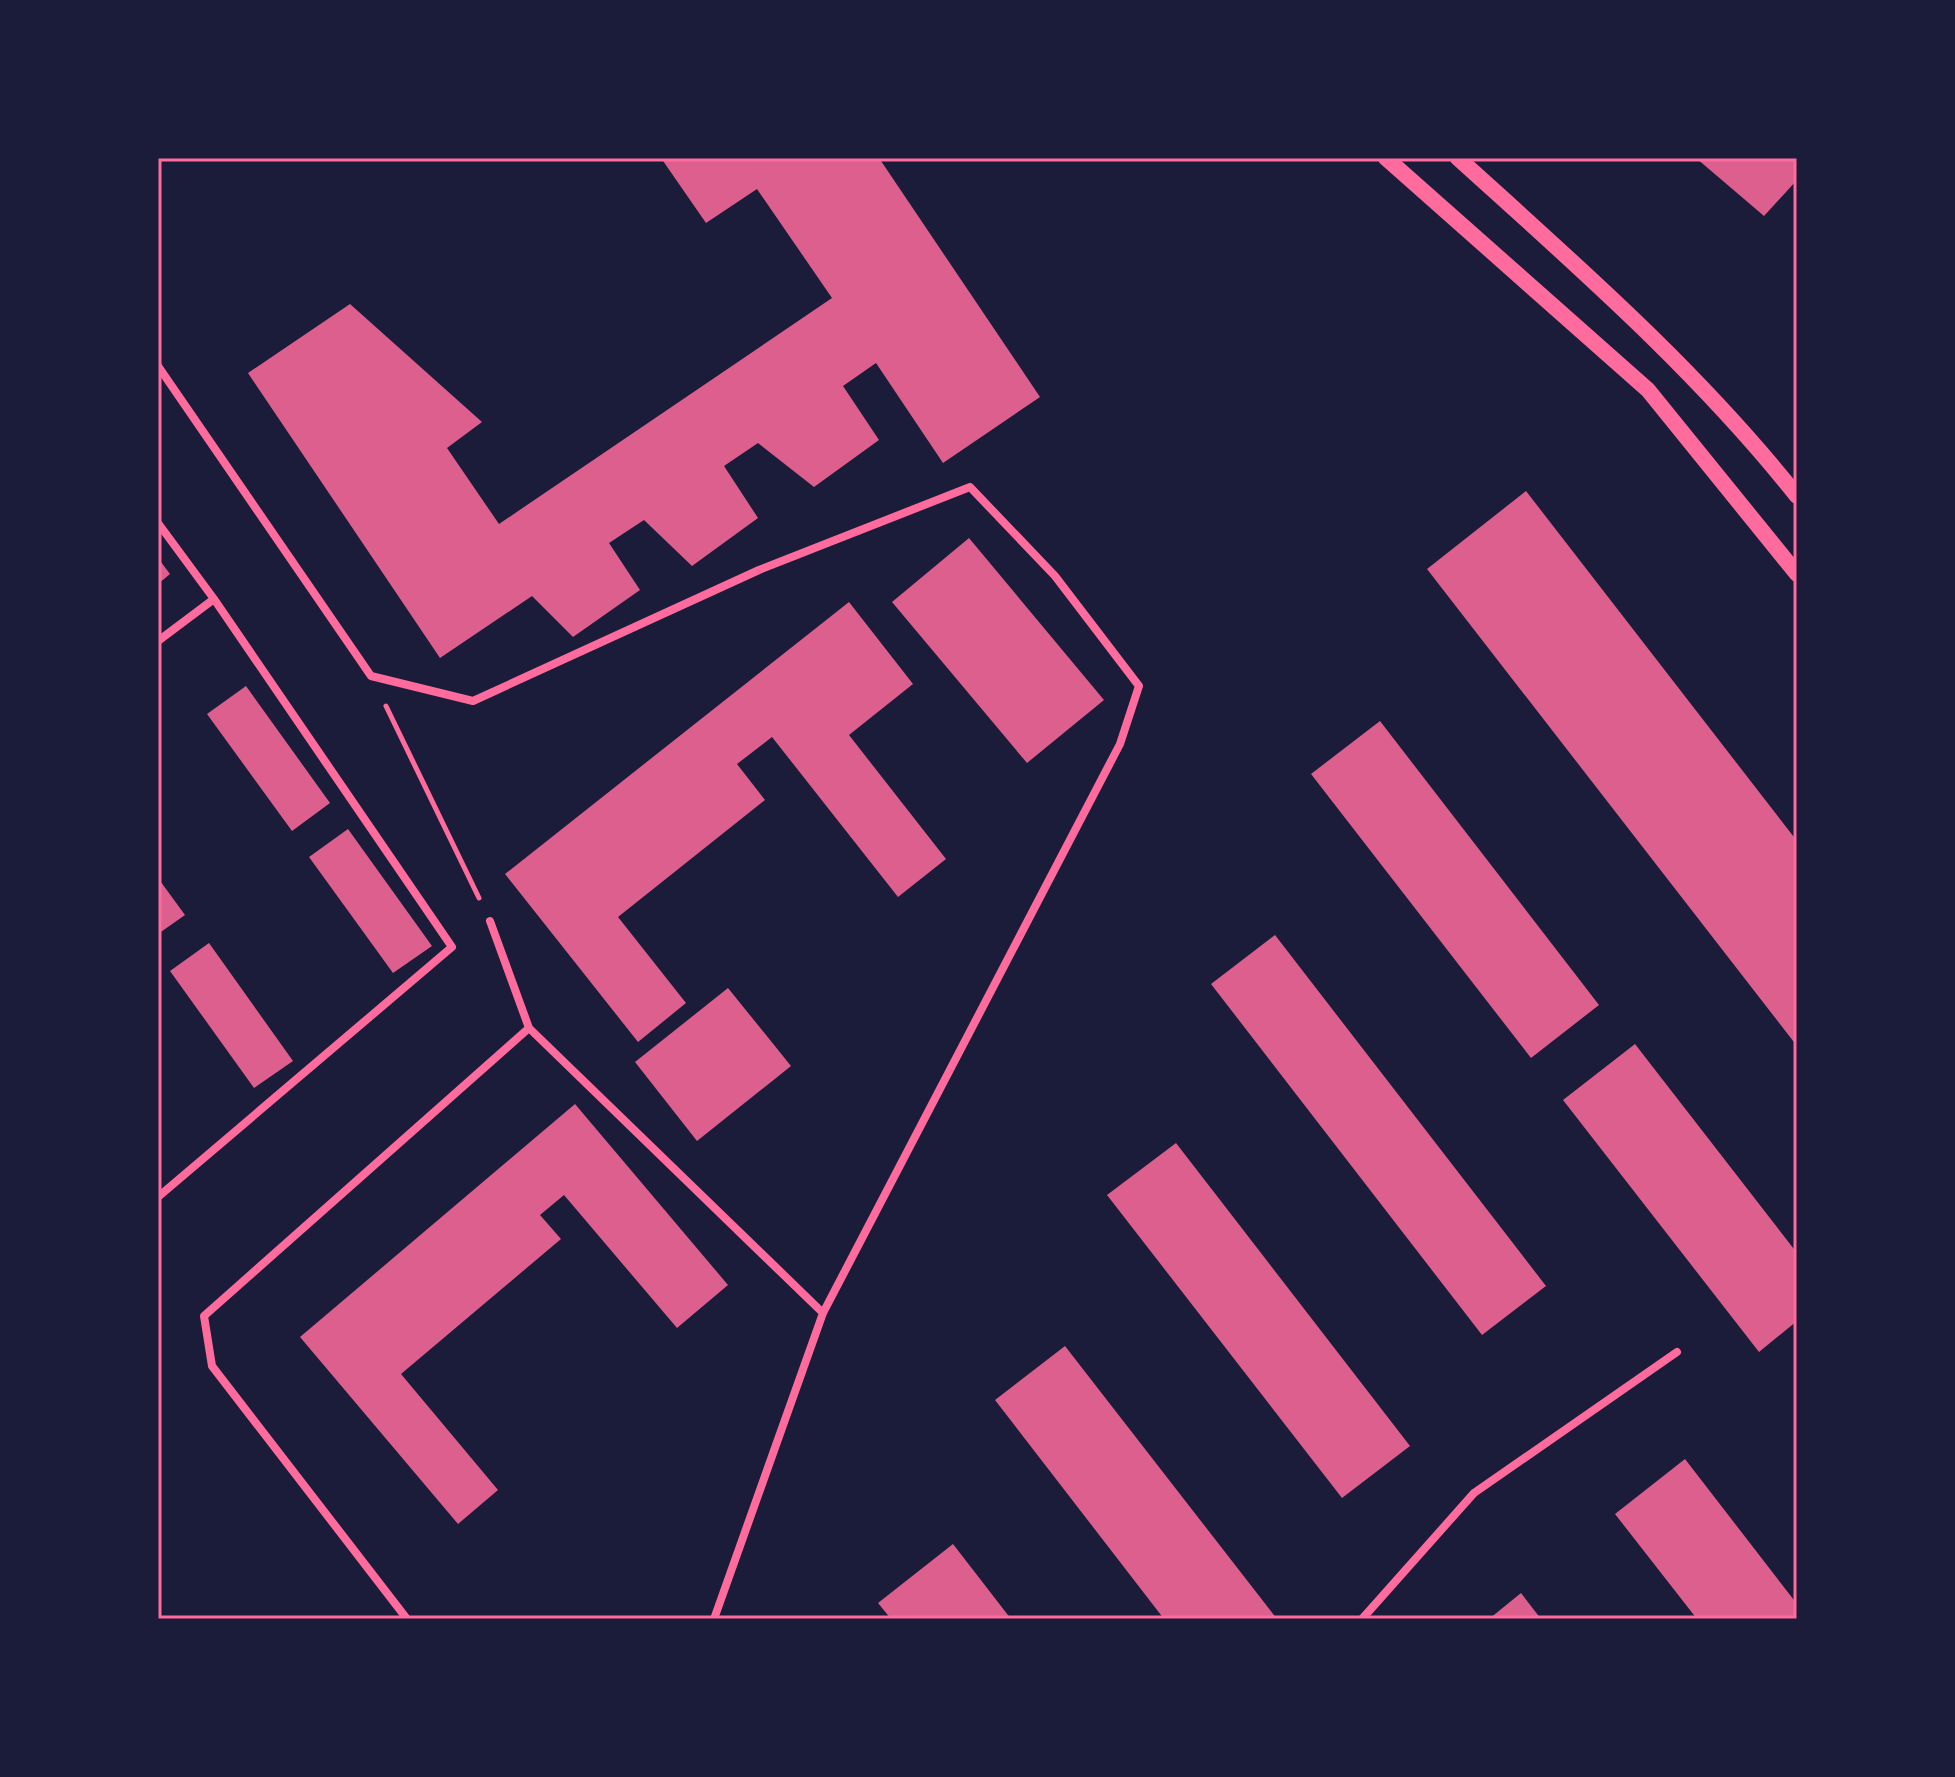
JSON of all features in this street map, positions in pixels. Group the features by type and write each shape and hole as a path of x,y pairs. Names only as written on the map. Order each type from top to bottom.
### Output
{"main road":[{"path":"1386,158 1648,390 1797,574"},
{"path":"1458,158 1647,330 1766,458 1797,496"}],"street":[{"path":"158,366 371,676 473,701 759,570 970,487 1055,576 1139,686 1120,744 823,1313 714,1619"},
{"path":"158,523 214,599 452,947 158,1197"},
{"path":"158,641 214,599"},
{"path":"490,921 529,1028 823,1313"},
{"path":"407,1619 212,1366 204,1316 529,1028"},
{"path":"1362,1619 1474,1493 1677,1352"}],"path":[{"path":"371,676 490,921"}],"building":[{"path":"661,158 879,158 1040,397 943,463 876,363 843,386 879,440 814,487 758,443 724,466 758,518 692,566 644,520 609,543 640,590 573,637 532,596 440,658 248,373 350,304 482,422 447,448 499,524 832,298 757,189 706,223"},
{"path":"1696,158 1797,158 1797,180 1764,216"},
{"path":"1526,491 1797,841 1797,1046 1427,569"},
{"path":"969,538 1104,700 1027,763 892,602"},
{"path":"158,558 170,574 158,584"},
{"path":"849,602 913,684 849,735 946,859 898,897 772,737 737,764 765,800 618,917 686,1003 638,1042 505,874"},
{"path":"246,686 330,803 292,831 207,714"},
{"path":"1380,721 1599,1005 1531,1058 1311,774"},
{"path":"348,829 432,946 393,973 309,857"},
{"path":"158,878 185,915 158,934"},
{"path":"1275,935 1546,1286 1482,1335 1211,984"},
{"path":"209,943 293,1061 254,1088 170,971"},
{"path":"728,988 791,1066 697,1141 635,1062"},
{"path":"1635,1044 1797,1253 1797,1321 1759,1352 1563,1100"},
{"path":"575,1104 728,1285 677,1328 564,1195 540,1215 561,1239 401,1374 498,1490 458,1524 300,1337"},
{"path":"1176,1143 1410,1446 1342,1498 1107,1195"},
{"path":"1065,1346 1277,1619 1164,1619 995,1400"},
{"path":"1685,1459 1797,1604 1797,1619 1697,1619 1615,1514"},
{"path":"953,1544 1011,1619 891,1619 878,1603"},
{"path":"1521,1593 1541,1619 1489,1619"}]}
